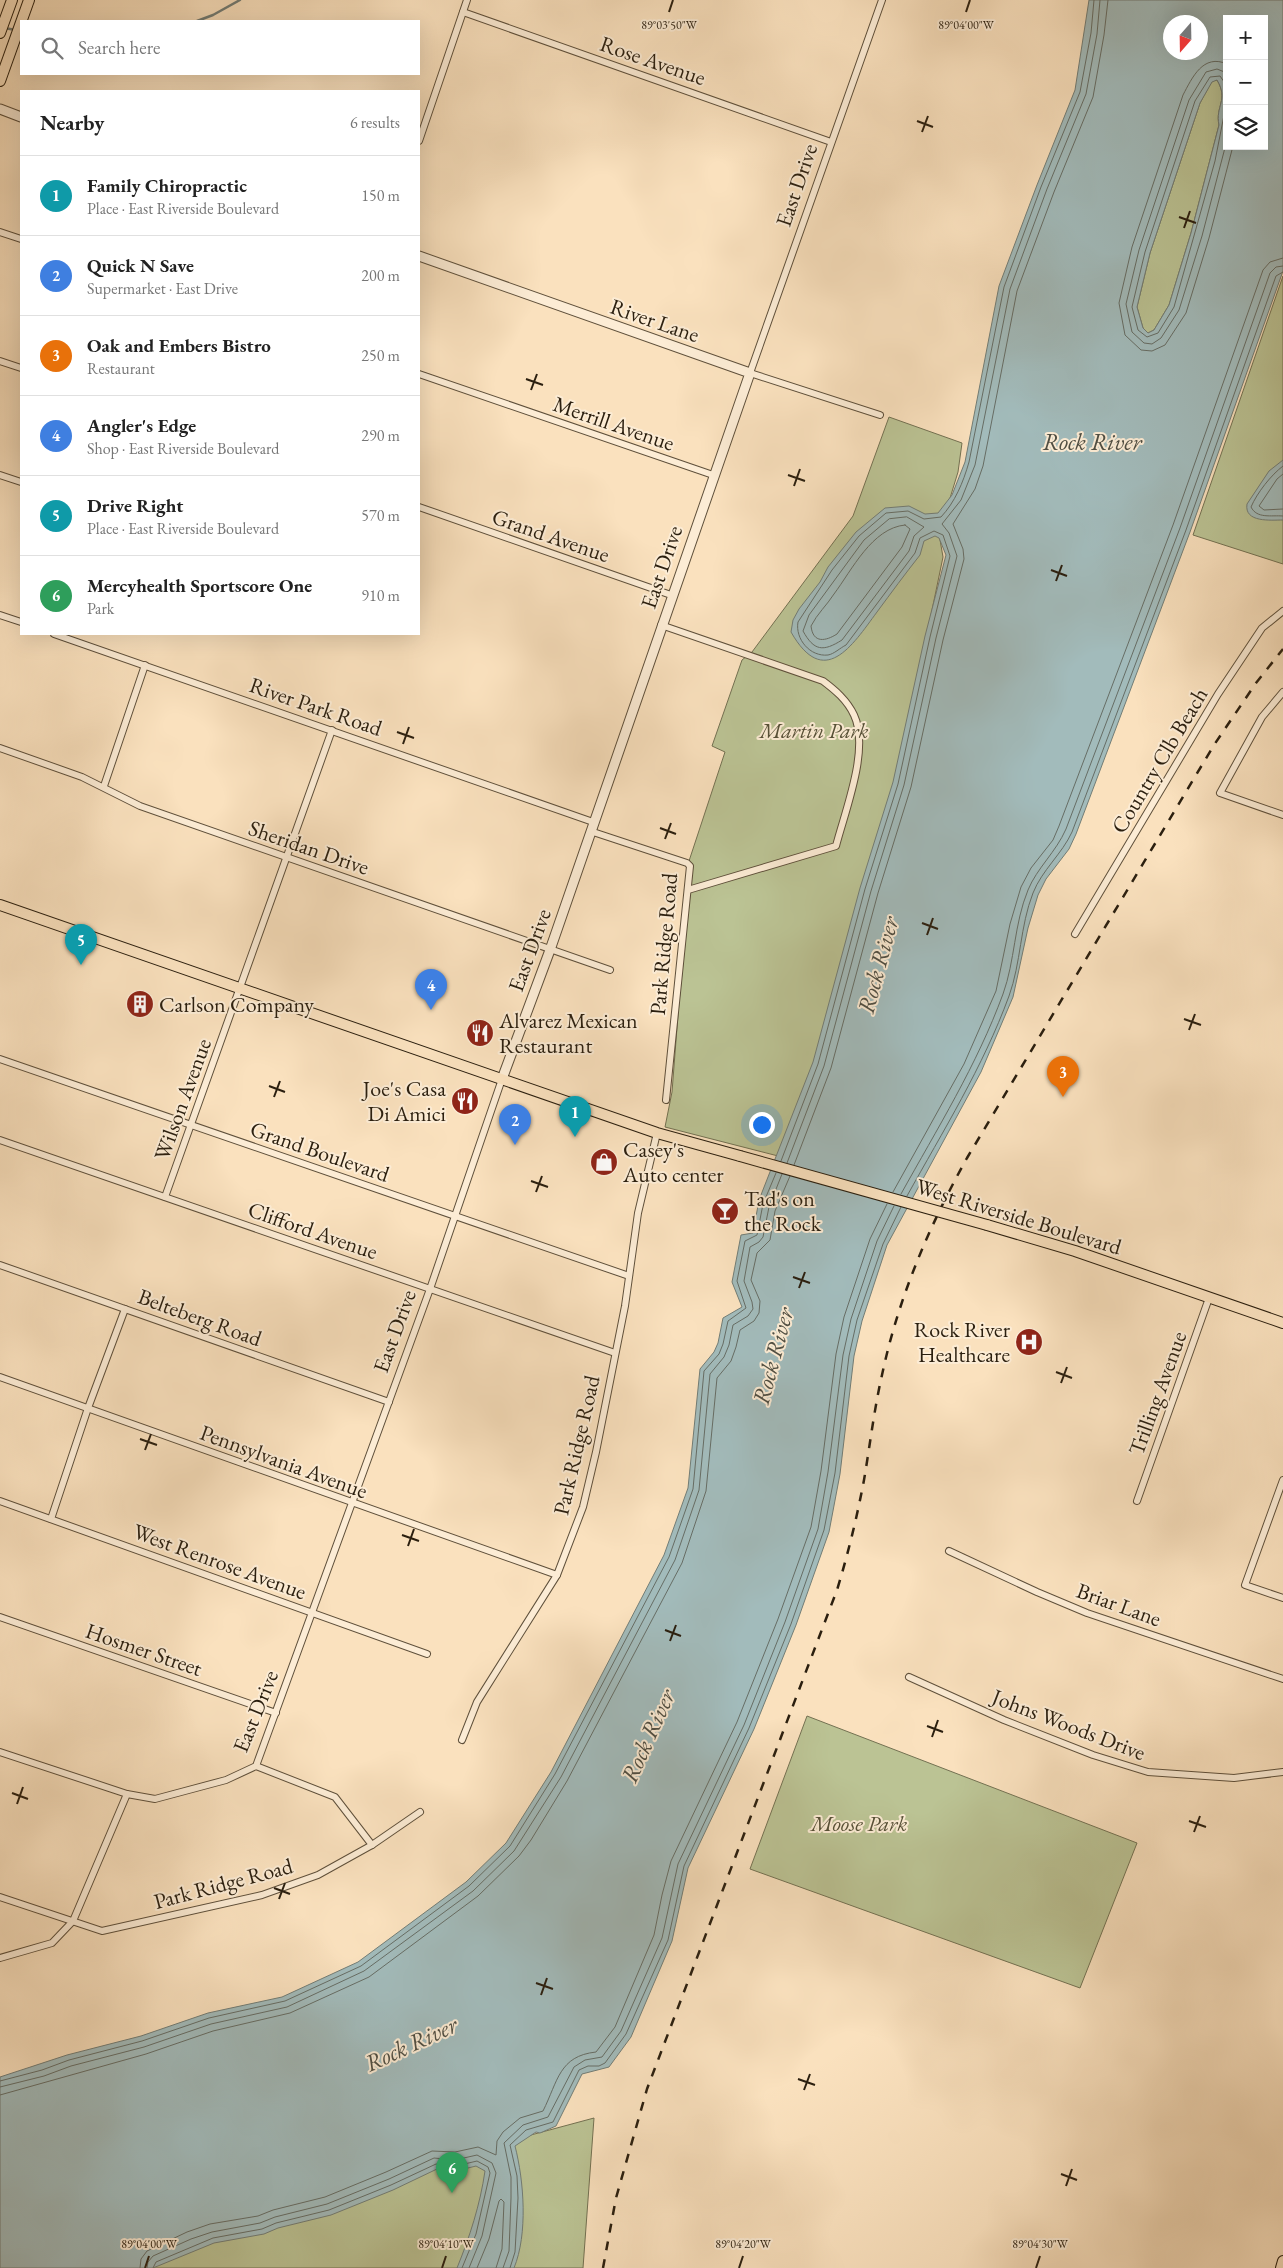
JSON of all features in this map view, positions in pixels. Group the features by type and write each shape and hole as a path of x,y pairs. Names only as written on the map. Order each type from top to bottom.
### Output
{"main road":[{"path":"0,33 4,15 12,0"},
{"path":"22,20 28,0"},
{"path":"0,81 20,25"},
{"name":"West Riverside Boulevard","path":"0,905 657,1134 1076,1251 1283,1323"},
{"path":"1281,2268 1283,2261"}],"street":[{"path":"420,138 467,0"},
{"name":"East Drive","path":"0,1752 127,1794 155,1800 226,1780 256,1766 430,1289 502,1079 550,950 713,475 882,0"},
{"name":"Rose Avenue","path":"463,12 831,142"},
{"path":"0,109 20,117"},
{"path":"0,232 20,239"},
{"name":"River Lane","path":"420,256 750,373 880,415"},
{"path":"0,361 20,368"},
{"name":"Merrill Avenue","path":"420,374 713,475"},
{"path":"0,475 20,482"},
{"name":"Grand Avenue","path":"420,507 671,596"},
{"name":"Country Clb Beach","path":"1075,934 1218,694 1262,628 1283,610"},
{"path":"0,615 20,622"},
{"path":"661,625 823,681 839,692 854,715 860,739 856,766 836,846 688,890"},
{"name":"River Park Road","path":"57,635 593,822"},
{"path":"104,786 145,665"},
{"path":"1283,692 1262,716 1220,793 1283,815"},
{"name":"Wilson Avenue","path":"165,1197 193,1124 332,730"},
{"name":"Sheridan Drive","path":"0,748 104,786 140,806 610,970"},
{"name":"Park Ridge Road","path":"590,832 687,863 690,871 666,1100"},
{"name":"Grand Boulevard","path":"0,1058 629,1276"},
{"name":"Park Ridge Road","path":"462,1740 477,1702 557,1575 583,1507 625,1306 638,1213 657,1134"},
{"name":"Clifford Avenue","path":"0,1140 615,1353"},
{"name":"Belteberg Road","path":"0,1265 388,1402"},
{"name":"Trilling Avenue","path":"1137,1501 1209,1298"},
{"path":"51,1518 88,1408 126,1309"},
{"name":"Pennsylvania Avenue","path":"0,1377 352,1504 557,1575"},
{"path":"1283,1480 1246,1584 1283,1598"},
{"name":"West Renrose Avenue","path":"0,1501 427,1654"},
{"name":"Briar Lane","path":"948,1551 1087,1613 1283,1679"},
{"name":"Hosmer Street","path":"0,1617 276,1713"},
{"name":"Johns Woods Drive","path":"909,1677 1012,1724 1093,1755 1148,1772 1234,1778 1283,1772"},
{"path":"256,1766 335,1797 372,1845"},
{"path":"0,1958 52,1943 73,1921 127,1794"},
{"name":"Park Ridge Road","path":"0,1896 102,1931 262,1895 318,1875 372,1845 420,1812"}],"green space":[{"path":"1217,80 1222,93 1218,118 1219,125 1191,233 1169,305 1154,330 1148,333 1143,328 1137,307 1150,253 1200,103 1212,81"},
{"path":"1283,276 1283,564 1193,535"},
{"name":"Martin Park","path":"889,417 962,443 958,472 939,534 943,557 897,779 834,1005 782,1157 665,1127 672,1092 693,865 689,861 725,752 712,746 742,660 752,652 853,516"},
{"name":"Moose Park","path":"807,1716 1137,1843 1080,1988 750,1869"},
{"path":"594,2118 583,2268 37,2268"}],"water":[{"name":"Rock River","path":"1089,0 1283,0 1283,271 1190,532 1076,834 1069,849 1046,879 1038,895 1028,928 1013,997 981,1072 887,1245 862,1321 854,1356 840,1474 829,1532 796,1625 754,1729 688,1868 672,1941 631,2037 609,2067 582,2074 556,2126 540,2133 536,2132 515,2146 521,2175 523,2224 514,2268 457,2268 474,2220 483,2184 485,2171 476,2166 456,2171 437,2169 393,2190 331,2215 278,2228 264,2234 214,2243 153,2268 0,2268 0,2077 67,2055 141,2036 208,2013 282,1997 358,1962 466,1882 506,1843 551,1772 664,1555 688,1488 700,1369 714,1352 718,1343 723,1318 742,1307 732,1282 741,1235 753,1233 759,1200 813,1062 860,888 893,782 925,636 946,555 939,538 935,536 924,541 920,555 858,638 848,649 837,656 826,660 815,658 803,649 791,632 793,620 820,582 828,567 856,532 885,508 909,506 925,514 938,513 952,495 965,462 999,286 1075,90","holes":["1217,80 1222,93 1218,118 1219,125 1191,233 1169,305 1154,330 1148,333 1143,328 1137,307 1150,253 1200,103 1212,82"]},
{"path":"1283,460 1283,520 1259,519 1250,515 1247,510 1247,504 1269,471"}],"waterway":[{"path":"200,20 240,0"},
{"path":"4,28 16,30"}],"railway":[{"path":"603,2268 616,2198 647,2089 837,1590 849,1549 864,1480 882,1375 897,1319 916,1264 940,1210 967,1158 1214,745 1256,683 1283,649"}],"place":[{"name":"Drive Right","path":"81,965"},
{"name":"Carlson Company","path":"140,1004"},
{"name":"Angler's Edge","path":"431,1010"},
{"name":"Alvarez Mexican Restaurant","path":"480,1033"},
{"name":"Oak and Embers Bistro","path":"1063,1097"},
{"name":"Joe's Casa Di Amici","path":"465,1101"},
{"name":"Family Chiropractic","path":"575,1137"},
{"name":"Quick N Save","path":"515,1145"},
{"name":"Casey's Auto center","path":"604,1162"},
{"name":"Tad's on the Rock","path":"725,1211"},
{"name":"Rock River Healthcare","path":"1029,1342"},
{"name":"Mercyhealth Sportscore One","path":"452,2193"}]}
